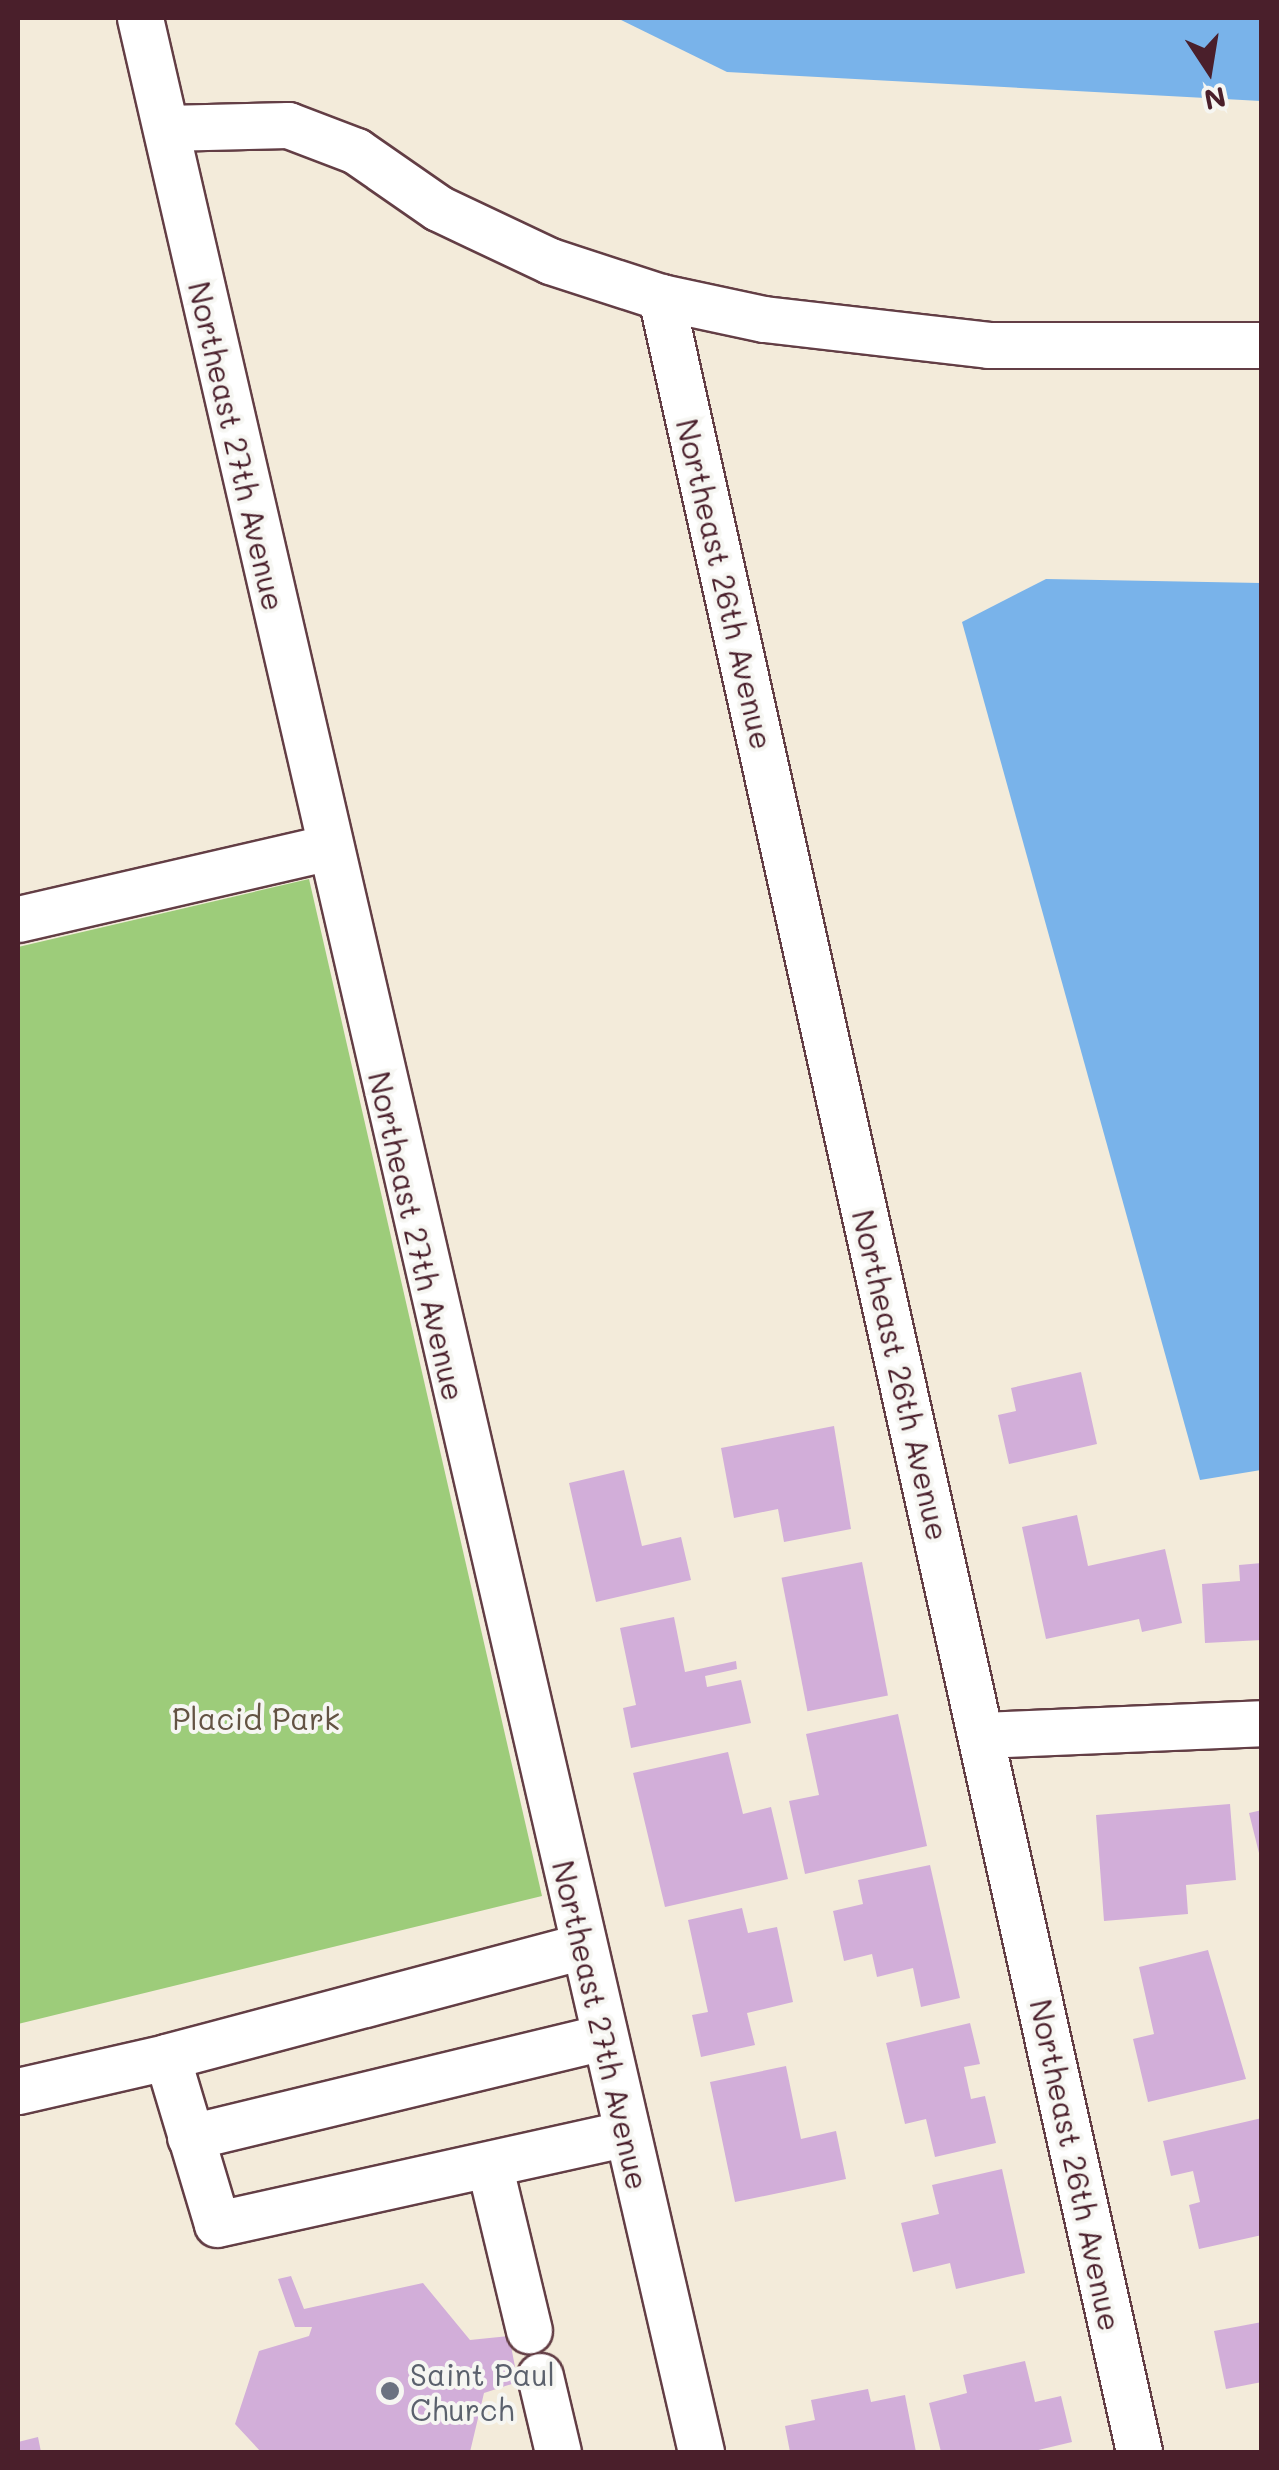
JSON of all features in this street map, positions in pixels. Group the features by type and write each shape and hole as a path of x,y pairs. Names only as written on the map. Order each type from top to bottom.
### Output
{"street":[{"name":"Northeast 27th Avenue","path":"140,18 326,848 701,2452"},
{"path":"166,128 288,126 356,151 438,208 550,260 661,297 764,319 988,345 1262,345"},
{"name":"Northeast 26th Avenue","path":"661,297 1139,2452"},
{"path":"18,919 326,848"},
{"path":"981,1734 1262,1723"},
{"path":"18,2091 167,2057 583,1946"},
{"path":"190,2137 604,2037"},
{"path":"167,2057 216,2224 490,2168 627,2133"},
{"path":"490,2168 529,2330"},
{"path":"540,2376 558,2452"}],"green space":[{"name":"Placid Park","path":"309,879 542,1896 18,2024 18,947"}],"water":[{"path":"617,18 1261,18 1261,101 727,72"},
{"path":"1046,579 1261,583 1261,1470 1200,1480 962,622"}],"building":[{"path":"1081,1372 1097,1444 1009,1464 998,1415 1016,1411 1011,1388"},
{"path":"834,1426 851,1529 784,1542 778,1509 734,1518 721,1448"},
{"path":"624,1470 642,1546 681,1537 691,1580 596,1602 569,1483"},
{"path":"1077,1515 1088,1566 1165,1549 1182,1623 1142,1632 1139,1619 1046,1639 1022,1527"},
{"path":"862,1562 888,1696 807,1711 782,1578"},
{"path":"1262,1563 1262,1640 1205,1643 1202,1584 1240,1581 1239,1565"},
{"path":"674,1617 685,1672 736,1661 737,1669 705,1676 707,1687 741,1680 751,1723 631,1748 623,1708 636,1705 620,1628"},
{"path":"898,1714 927,1846 805,1874 789,1801 819,1795 806,1734"},
{"path":"728,1752 743,1814 771,1807 788,1879 665,1907 633,1773"},
{"path":"1230,1804 1236,1880 1186,1885 1188,1914 1104,1921 1096,1815"},
{"path":"1262,1810 1262,1857 1260,1857 1249,1813"},
{"path":"930,1865 960,1998 921,2007 913,1968 877,1977 872,1954 844,1961 833,1911 863,1904 858,1880"},
{"path":"742,1908 748,1933 777,1927 793,2002 747,2013 755,2045 701,2057 692,2015 708,2012 688,1920"},
{"path":"1208,1950 1246,2079 1148,2102 1133,2039 1154,2034 1139,1967"},
{"path":"970,2023 980,2064 964,2067 971,2099 985,2096 996,2143 935,2157 926,2119 905,2124 886,2043"},
{"path":"786,2066 801,2139 836,2131 846,2179 735,2202 710,2082"},
{"path":"1262,2118 1262,2235 1199,2249 1189,2205 1200,2202 1193,2171 1171,2176 1163,2141"},
{"path":"1002,2169 1025,2273 956,2289 950,2263 913,2272 901,2223 939,2214 932,2185"},
{"path":"291,2276 304,2309 423,2283 470,2340 509,2336 518,2382 484,2393 470,2452 261,2452 235,2424 259,2351 309,2336 312,2327 295,2327 278,2279"},
{"path":"1262,2322 1262,2382 1226,2389 1214,2331"},
{"path":"1025,2361 1035,2402 1061,2396 1072,2442 1030,2452 941,2452 929,2403 967,2393 963,2375"},
{"path":"868,2389 871,2402 905,2395 916,2452 790,2452 785,2426 815,2420 811,2400"},
{"path":"38,2437 41,2452 18,2452 18,2442"}],"place":[{"name":"Saint Paul Church","path":"390,2391"}]}
